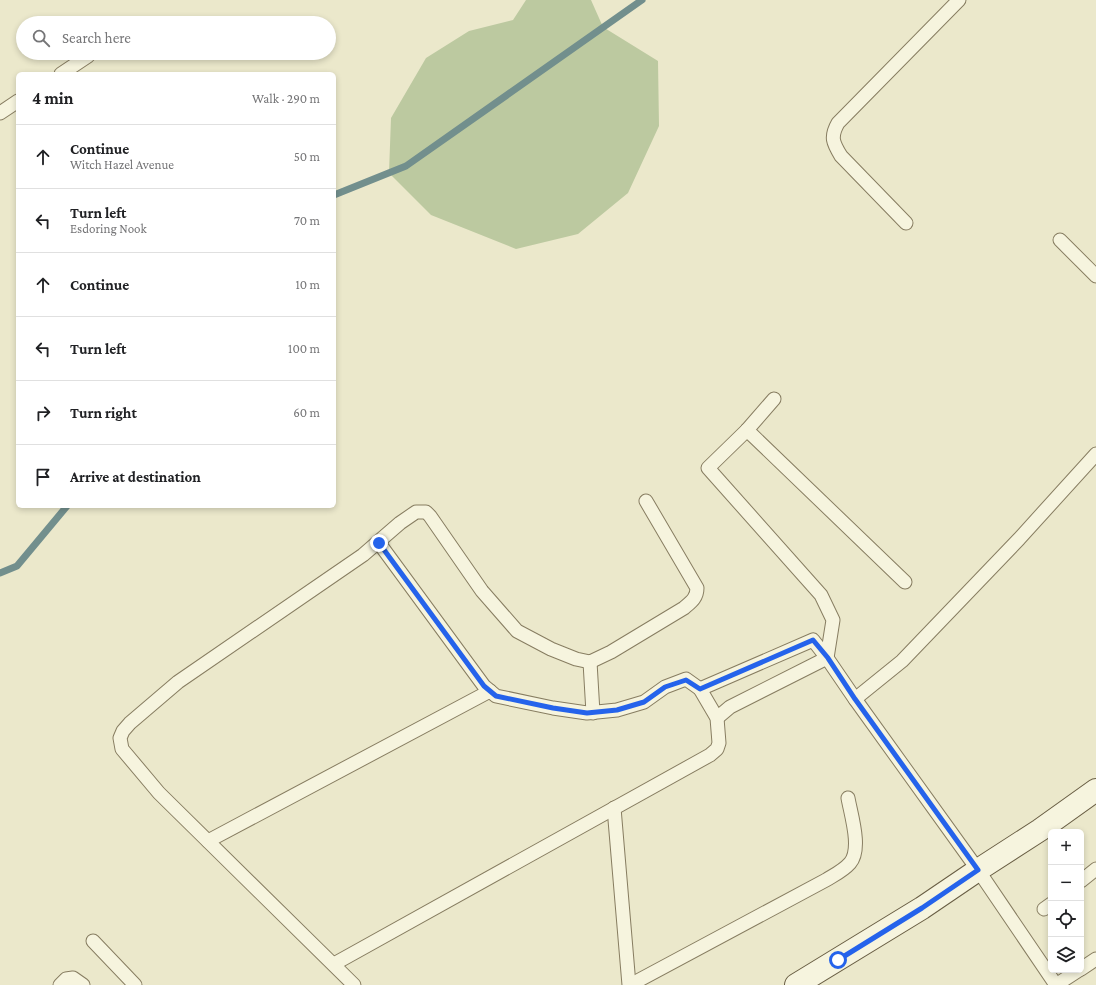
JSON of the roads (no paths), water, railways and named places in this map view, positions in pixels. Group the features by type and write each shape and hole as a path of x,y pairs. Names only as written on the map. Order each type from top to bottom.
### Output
{"street":[{"path":"796,985 922,908 1040,830 1096,790"}],"lane":[{"path":"906,223 841,156 834,145 833,132 838,123 960,0"},
{"path":"63,72 82,60"},
{"path":"0,113 16,102"},
{"path":"1060,240 1096,276"},
{"path":"774,399 747,430 708,468 821,596 833,620 828,658"},
{"path":"747,430 904,582"},
{"path":"855,699 902,661 1019,539 1096,454"},
{"path":"354,985 159,793 122,749 120,738 123,732 130,723 178,682 363,556 400,523 416,512 426,512 482,591 517,631 551,649 582,661 590,662 611,652 684,608 697,593 697,588 646,502"},
{"path":"334,964 710,755 717,749 719,743 717,718 700,689 686,680 665,687 644,702 617,710 593,713 553,708 496,696 484,686 379,543"},
{"path":"700,689 813,640 828,658 855,699 978,870 1056,985 1074,973"},
{"path":"717,718 730,707 828,658"},
{"path":"590,662 593,713"},
{"path":"208,841 490,691"},
{"path":"614,808 630,985 841,871 851,862 855,852 855,835 848,798"},
{"path":"1084,879 1096,869"},
{"path":"93,941 135,985"},
{"path":"1084,966 1096,959"},
{"path":"60,985 66,979 73,978 83,985"}],"waterway":[{"path":"336,194 406,166 642,0"},
{"path":"0,573 17,566 65,508"}]}
